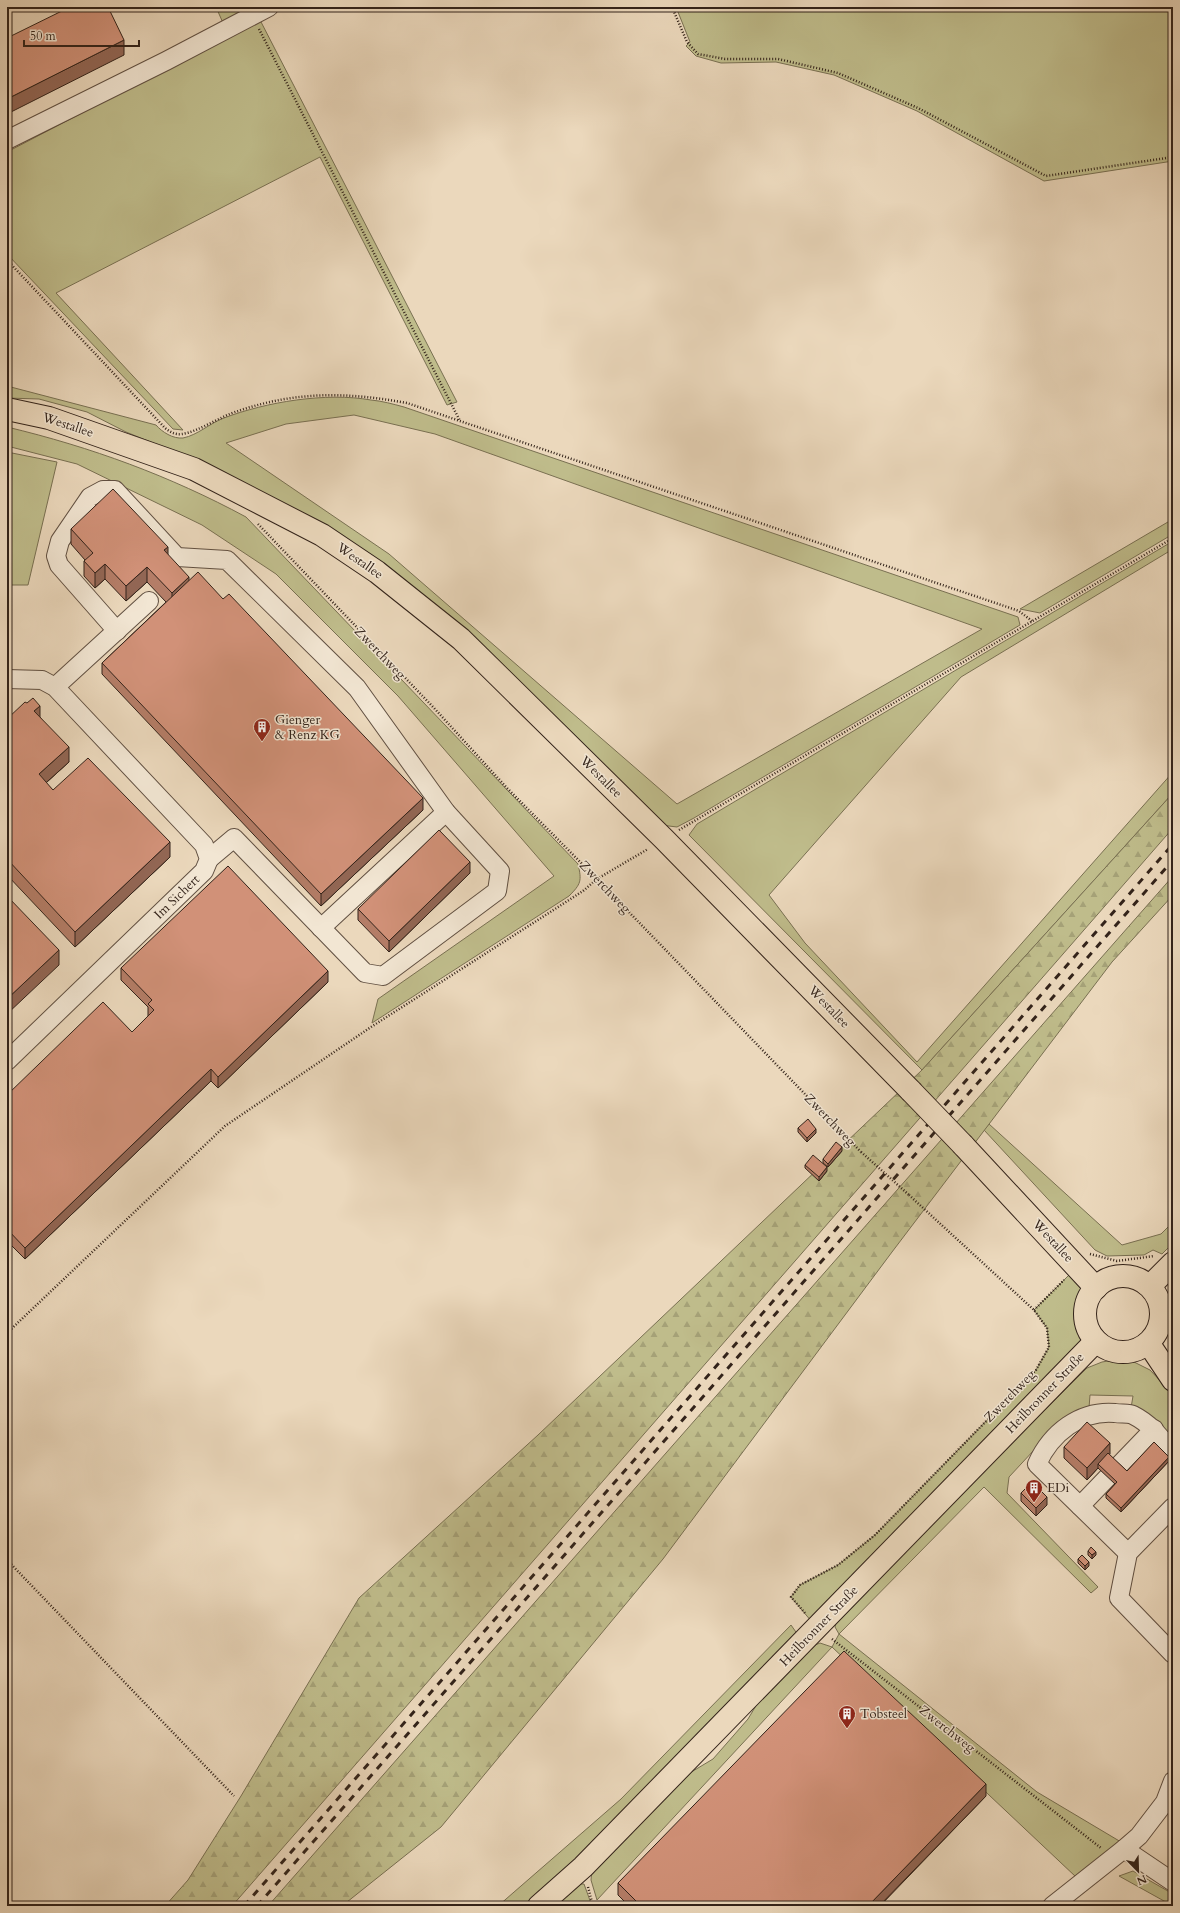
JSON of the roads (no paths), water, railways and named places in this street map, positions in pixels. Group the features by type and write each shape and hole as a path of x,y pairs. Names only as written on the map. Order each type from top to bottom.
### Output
{"main road":[{"name":"Westallee","path":"7,409 50,418 194,469 322,535 377,572 461,639 664,839 911,1091 1096,1288"},
{"path":"1150,1286 1173,1263"},
{"path":"1123,1276 1138,1278 1150,1286 1159,1300 1162,1315 1158,1331 1149,1344 1136,1351 1122,1353 1108,1349 1096,1341 1087,1327 1085,1314 1088,1299 1096,1288 1108,1279 1123,1276"},
{"name":"Heilbronner Straße","path":"539,1906 583,1867 1096,1341"},
{"path":"1149,1344 1173,1380"}],"street":[{"path":"7,140 166,61 269,7"},
{"path":"117,631 59,565 56,556 60,541 90,497 103,490 115,490 177,557 227,560 357,688 446,812 500,871 497,891 383,976 365,973 321,928 446,812"},
{"path":"55,687 149,601"},
{"path":"7,679 42,680 55,687 204,845 209,859"},
{"name":"Im Sichert","path":"7,1061 204,871 209,859 234,838 321,928"},
{"path":"1128,1553 1037,1464 1041,1455 1056,1435 1078,1418 1102,1412 1132,1415 1154,1429 1173,1453"},
{"path":"1080,1506 1154,1429"},
{"path":"1173,1507 1128,1553 1119,1598 1173,1654"},
{"path":"1052,1906 1138,1836 1164,1802 1173,1781"},
{"path":"1119,1853 1173,1882"}],"railway":[{"path":"244,1906 1173,844"},
{"path":"257,1906 1173,860"}],"place":[{"name":"Gienger & Renz KG","path":"262,742"},
{"name":"EDi","path":"1034,1503"},
{"name":"Tobsteel","path":"847,1729"}]}
